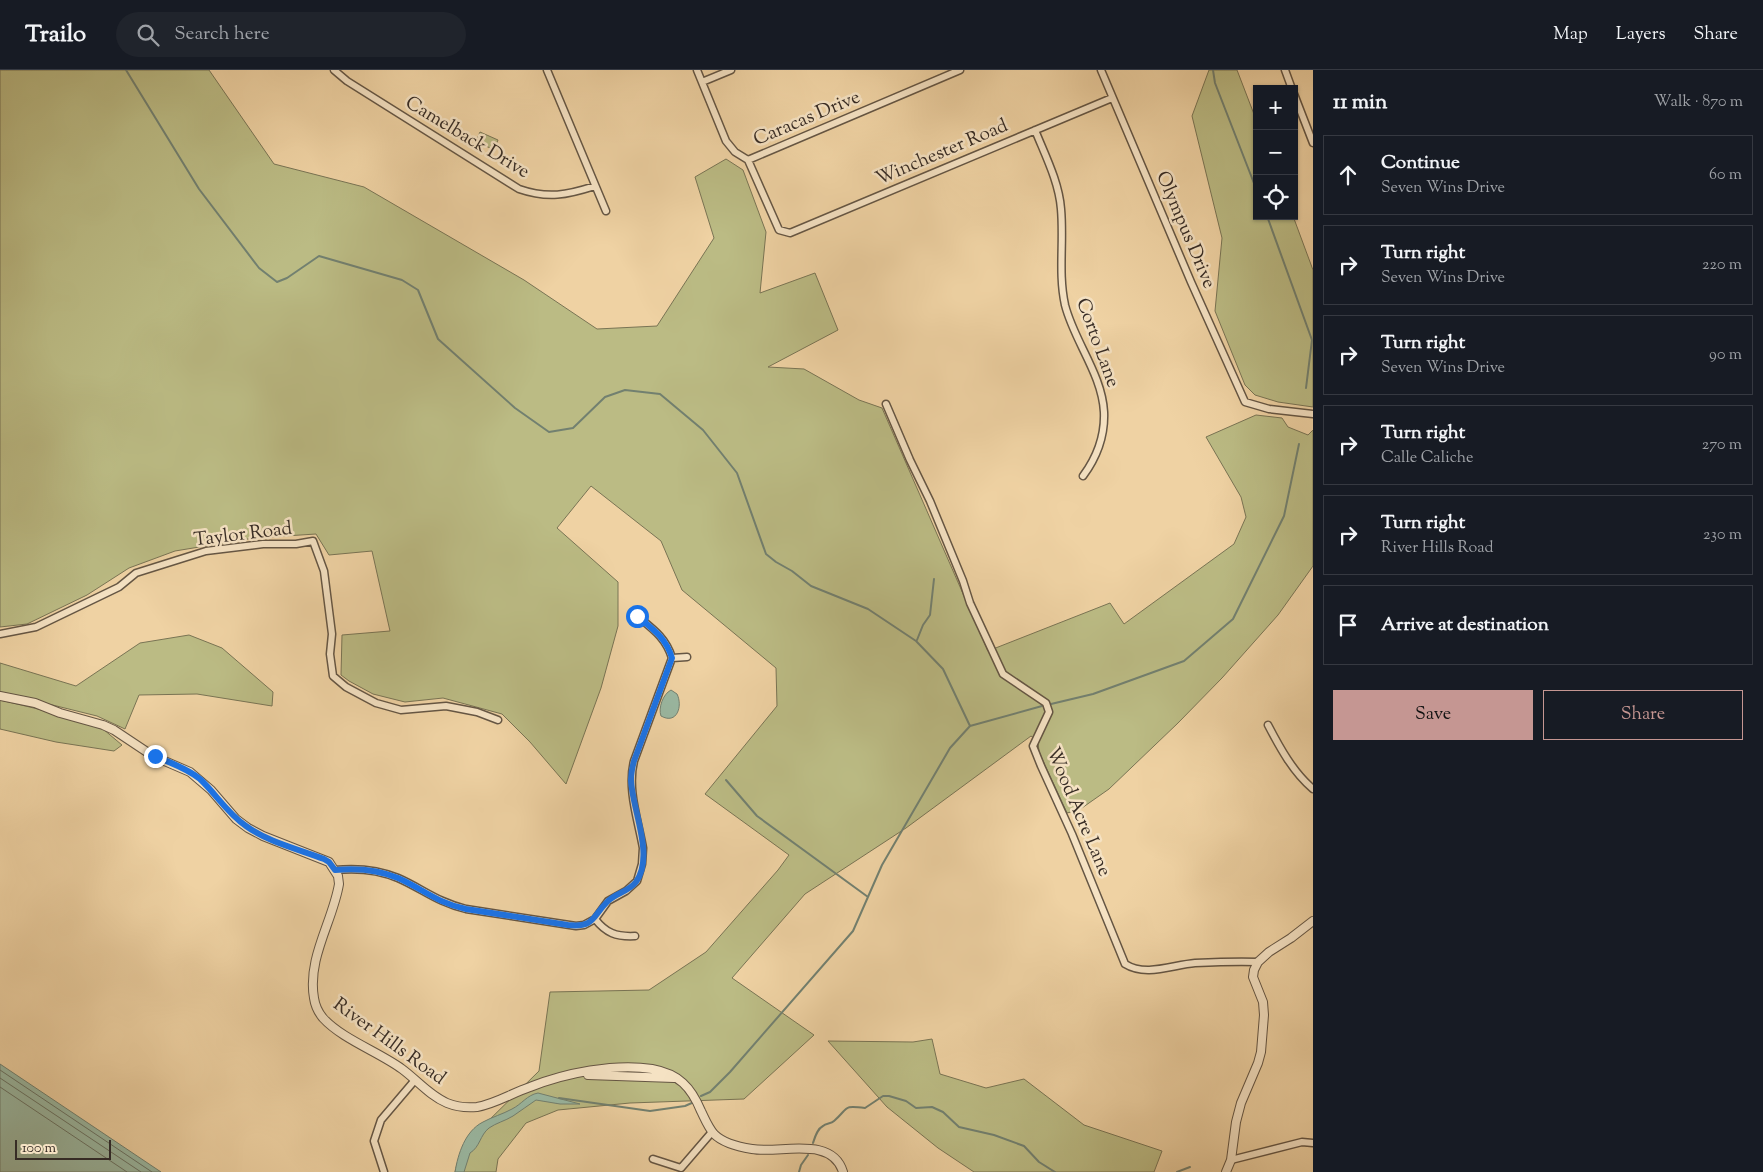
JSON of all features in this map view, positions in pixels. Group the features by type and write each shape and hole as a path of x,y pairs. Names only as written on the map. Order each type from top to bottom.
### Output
{"street":[{"name":"Camelback Drive","path":"334,70 347,81 519,189 538,194 559,195 595,186"},
{"path":"547,70 606,211"},
{"path":"697,70 726,141 735,152 748,160"},
{"path":"702,82 731,70"},
{"name":"Caracas Drive","path":"748,160 960,70"},
{"name":"Olympus Drive","path":"1101,70 1191,282 1245,402 1269,409 1313,414"},
{"path":"1285,70 1291,85"},
{"name":"Winchester Road","path":"748,160 779,230 790,233 1112,98"},
{"path":"1298,104 1313,143"},
{"name":"Corto Lane","path":"1035,130 1056,183 1060,201 1060,267 1065,302 1071,322 1098,385 1104,410 1103,431 1100,442 1094,458 1083,476"},
{"name":"Wood Acre Lane","path":"886,404 930,501 963,581 970,603 1003,674 1046,702 1048,712 1033,746 1072,834 1125,964 1134,970 1157,970 1192,963 1258,962"},
{"name":"Taylor Road","path":"0,634 36,627 119,587 136,573 206,551 263,544 313,542 324,571 332,634 330,654 333,676 346,687 376,703 401,710 446,706 477,712 498,720"},
{"path":"0,696 36,704 114,730 153,756 190,772 211,790 236,819 248,828 270,839 324,859 335,870 347,869 389,874 433,898 466,909 576,926 584,925 595,919 608,901 626,891 640,874 643,856 632,790 631,772 672,658 668,645 654,629 637,616"},
{"path":"672,658 687,657"},
{"path":"1268,725 1287,760 1313,789"},
{"name":"River Hills Road","path":"335,870 338,876 338,892 319,949 312,987 317,1010 335,1028 400,1068 434,1096 446,1103 460,1107 490,1104 544,1081 576,1074 678,1078 694,1095 712,1132"},
{"path":"595,919 602,928 613,935 635,936"},
{"path":"1226,1172 1231,1160 1236,1122 1241,1103 1258,1063 1262,1046 1263,1002 1253,977 1254,970 1258,962 1313,921"},
{"path":"384,1172 374,1141 381,1120 416,1080"},
{"path":"653,1159 681,1168 712,1132 725,1142 752,1149 818,1149 833,1156 839,1162 843,1172"},
{"path":"1231,1160 1302,1142 1313,1143"}],"green space":[{"path":"0,70 209,70 274,164 364,187 524,280 597,329 657,326 714,238 695,177 726,159 743,170 766,232 760,293 815,273 838,330 768,367 804,369 859,400 882,408 988,651 1110,603 1124,624 1234,544 1246,517 1241,497 1206,437 1256,415 1282,418 1288,427 1308,435 1313,430 1313,566 1278,615 1222,678 1109,789 1079,810 1067,813 1039,752 1038,741 1031,736 906,828 805,894 732,978 814,1035 744,1099 630,1103 558,1110 526,1123 498,1159 496,1172 455,1172 457,1164 480,1129 539,1071 550,992 649,990 706,952 789,855 705,794 777,706 776,668 682,590 661,541 591,486 557,528 618,582 618,626 601,688 566,784 530,742 502,714 443,698 405,702 373,694 341,675 342,635 390,631 372,551 329,555 316,534 254,538 175,551 129,568 87,595 27,624 0,627"},
{"path":"1209,70 1237,70 1253,112 1253,220 1294,220 1313,270 1313,407 1278,402 1255,395 1245,385 1215,311 1222,238 1192,116"},
{"path":"480,132 498,140 494,150 476,141"},
{"path":"189,635 222,648 273,692 272,706 197,694 139,695 125,729 97,716 0,692 0,663 76,686 140,643"},
{"path":"0,700 38,709 103,729 122,745 114,751 56,742 0,729"},
{"path":"932,1039 940,1074 986,1088 1024,1079 1084,1125 1162,1151 1154,1172 974,1172 938,1148 887,1107 828,1041 913,1042"}],"water":[{"path":"671,690 677,694 679,709 675,716 667,718 661,716 661,705"},
{"path":"0,1064 161,1172 0,1172"},
{"path":"538,1093 580,1104 560,1104 536,1100 513,1116 489,1128 476,1148 470,1153 464,1172 455,1172 463,1144 471,1131 486,1120 516,1107"}],"waterway":[{"path":"126,70 199,189 259,268 277,282 287,278 319,256 402,280 418,290 438,339 515,408 549,432 573,428 605,397 625,390 660,394 703,430 737,473 766,554 811,586 868,609 916,641 943,669 970,726"},
{"path":"1213,70 1215,83 1253,181"},
{"path":"1268,220 1312,340 1306,388"},
{"path":"1051,704 1093,694 1184,661 1233,619 1284,516 1299,444"},
{"path":"917,640 923,625 930,615 934,579"},
{"path":"701,1096 710,1092 730,1072 853,931 882,865 950,748 970,726 1042,706"},
{"path":"726,780 757,816 868,897"},
{"path":"813,1143 819,1129 833,1122 846,1108 865,1108 883,1096 889,1096 906,1101 916,1108 932,1107 943,1112 959,1127 994,1135 1024,1146 1039,1162 1055,1172"},
{"path":"559,1098 650,1111 685,1106 694,1102"},
{"path":"799,1172 801,1165 808,1155"},
{"path":"1177,1172 1190,1167"}],"route":[{"path":"155,756 190,772 200,779 225,808 248,828 277,842 324,859 335,870 347,869 389,874 433,898 466,909 568,925 584,925 595,919 608,901 632,886 640,874 642,864 643,856 632,790 631,772 672,658 668,645 654,629 637,616"}]}
